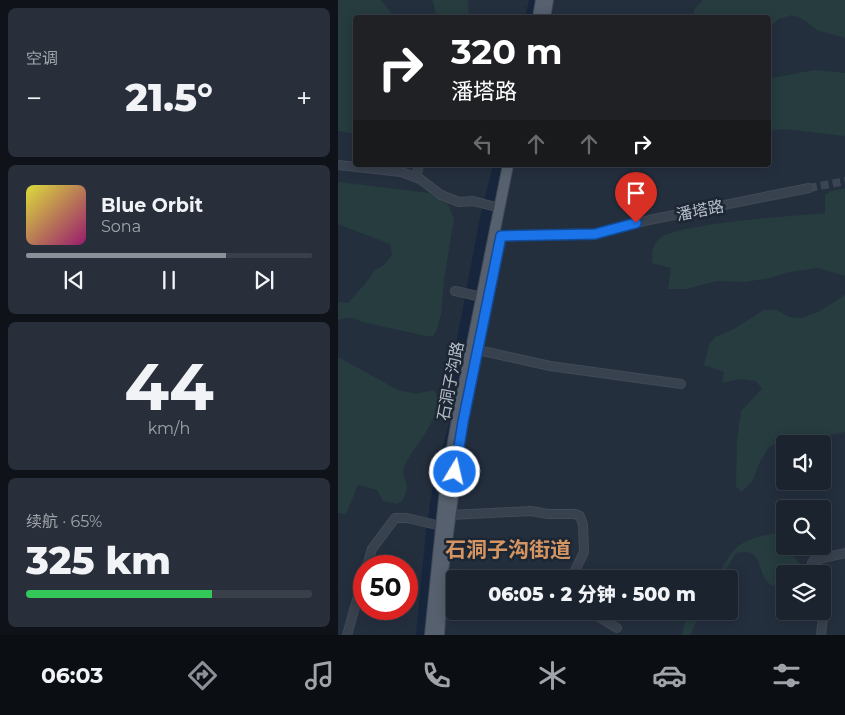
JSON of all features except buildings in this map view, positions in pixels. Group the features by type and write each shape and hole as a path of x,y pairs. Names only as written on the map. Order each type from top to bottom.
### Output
{"main road":[{"path":"538,15 541,0"},
{"path":"546,15 548,0"},
{"name":"石洞子沟路","path":"430,635 440,526 455,428 508,167"},
{"name":"石洞子沟路","path":"438,635 450,516 463,422 515,167"}],"street":[{"path":"338,165 353,167"},
{"path":"356,167 401,172 416,177 441,195 459,202 473,202 498,208"},
{"path":"416,177 418,167"},
{"name":"潘塔路","path":"501,236 595,234 649,220 809,188"},
{"path":"455,290 480,297"},
{"path":"478,350 550,366 681,384"},
{"path":"450,516 531,511 580,516 583,525 584,552 575,570"},
{"path":"371,555 374,546 395,518 407,518 440,526"},
{"path":"812,565 814,560 846,553"},
{"path":"347,635 353,614"},
{"path":"604,620 617,628"},
{"path":"820,635 822,620"}],"green space":[{"path":"338,0 381,0 393,15 353,15 353,134 338,131"},
{"path":"432,0 468,0 469,15 436,15"},
{"path":"703,0 845,0 845,38 817,30 804,20 792,15 779,19 771,26 771,15 694,15 694,10"},
{"path":"814,70 845,73 845,136 784,129 771,131 771,78"},
{"path":"338,182 429,193 448,204 454,218 444,280 441,314 433,336 362,322 353,318 338,320 338,302 348,303 374,271 384,265 392,255 390,244 338,224"},
{"path":"845,188 845,276 818,268 744,282 717,281 686,289 668,289 671,268 652,263 652,253 655,244 659,239 670,233 764,218 825,213 825,195 831,191"},
{"path":"845,295 845,432 830,435 776,435 776,444 769,447 760,462 752,482 741,492 736,486 737,439 741,411 762,389 756,381 741,379 722,383 724,372 704,365 709,345 715,337 734,329 764,310 776,310 789,317 801,318 818,312"},
{"path":"338,357 398,390 416,394 434,390 437,399 437,409 428,429 404,467 407,489 402,501 397,504 383,501 377,490 358,485 346,514 338,513"},
{"path":"775,533 776,555 794,555 801,565 776,565 776,585 772,586 766,580 757,559 750,553 736,553 726,570 720,570 730,554 740,545 755,538"},
{"path":"686,620 698,620 691,635 682,635"}],"water":[{"path":"529,0 538,0 534,15 526,15"},
{"path":"492,167 505,167 477,304 428,635 416,635 426,530 437,460 442,450 452,411 454,393 451,371 480,217"}],"tunnel":[{"path":"809,188 846,181"}],"district":[{"name":"石洞子沟街道","path":"508,550"}],"route":[{"path":"455,472 463,422 501,236 595,234 636,223"}]}
